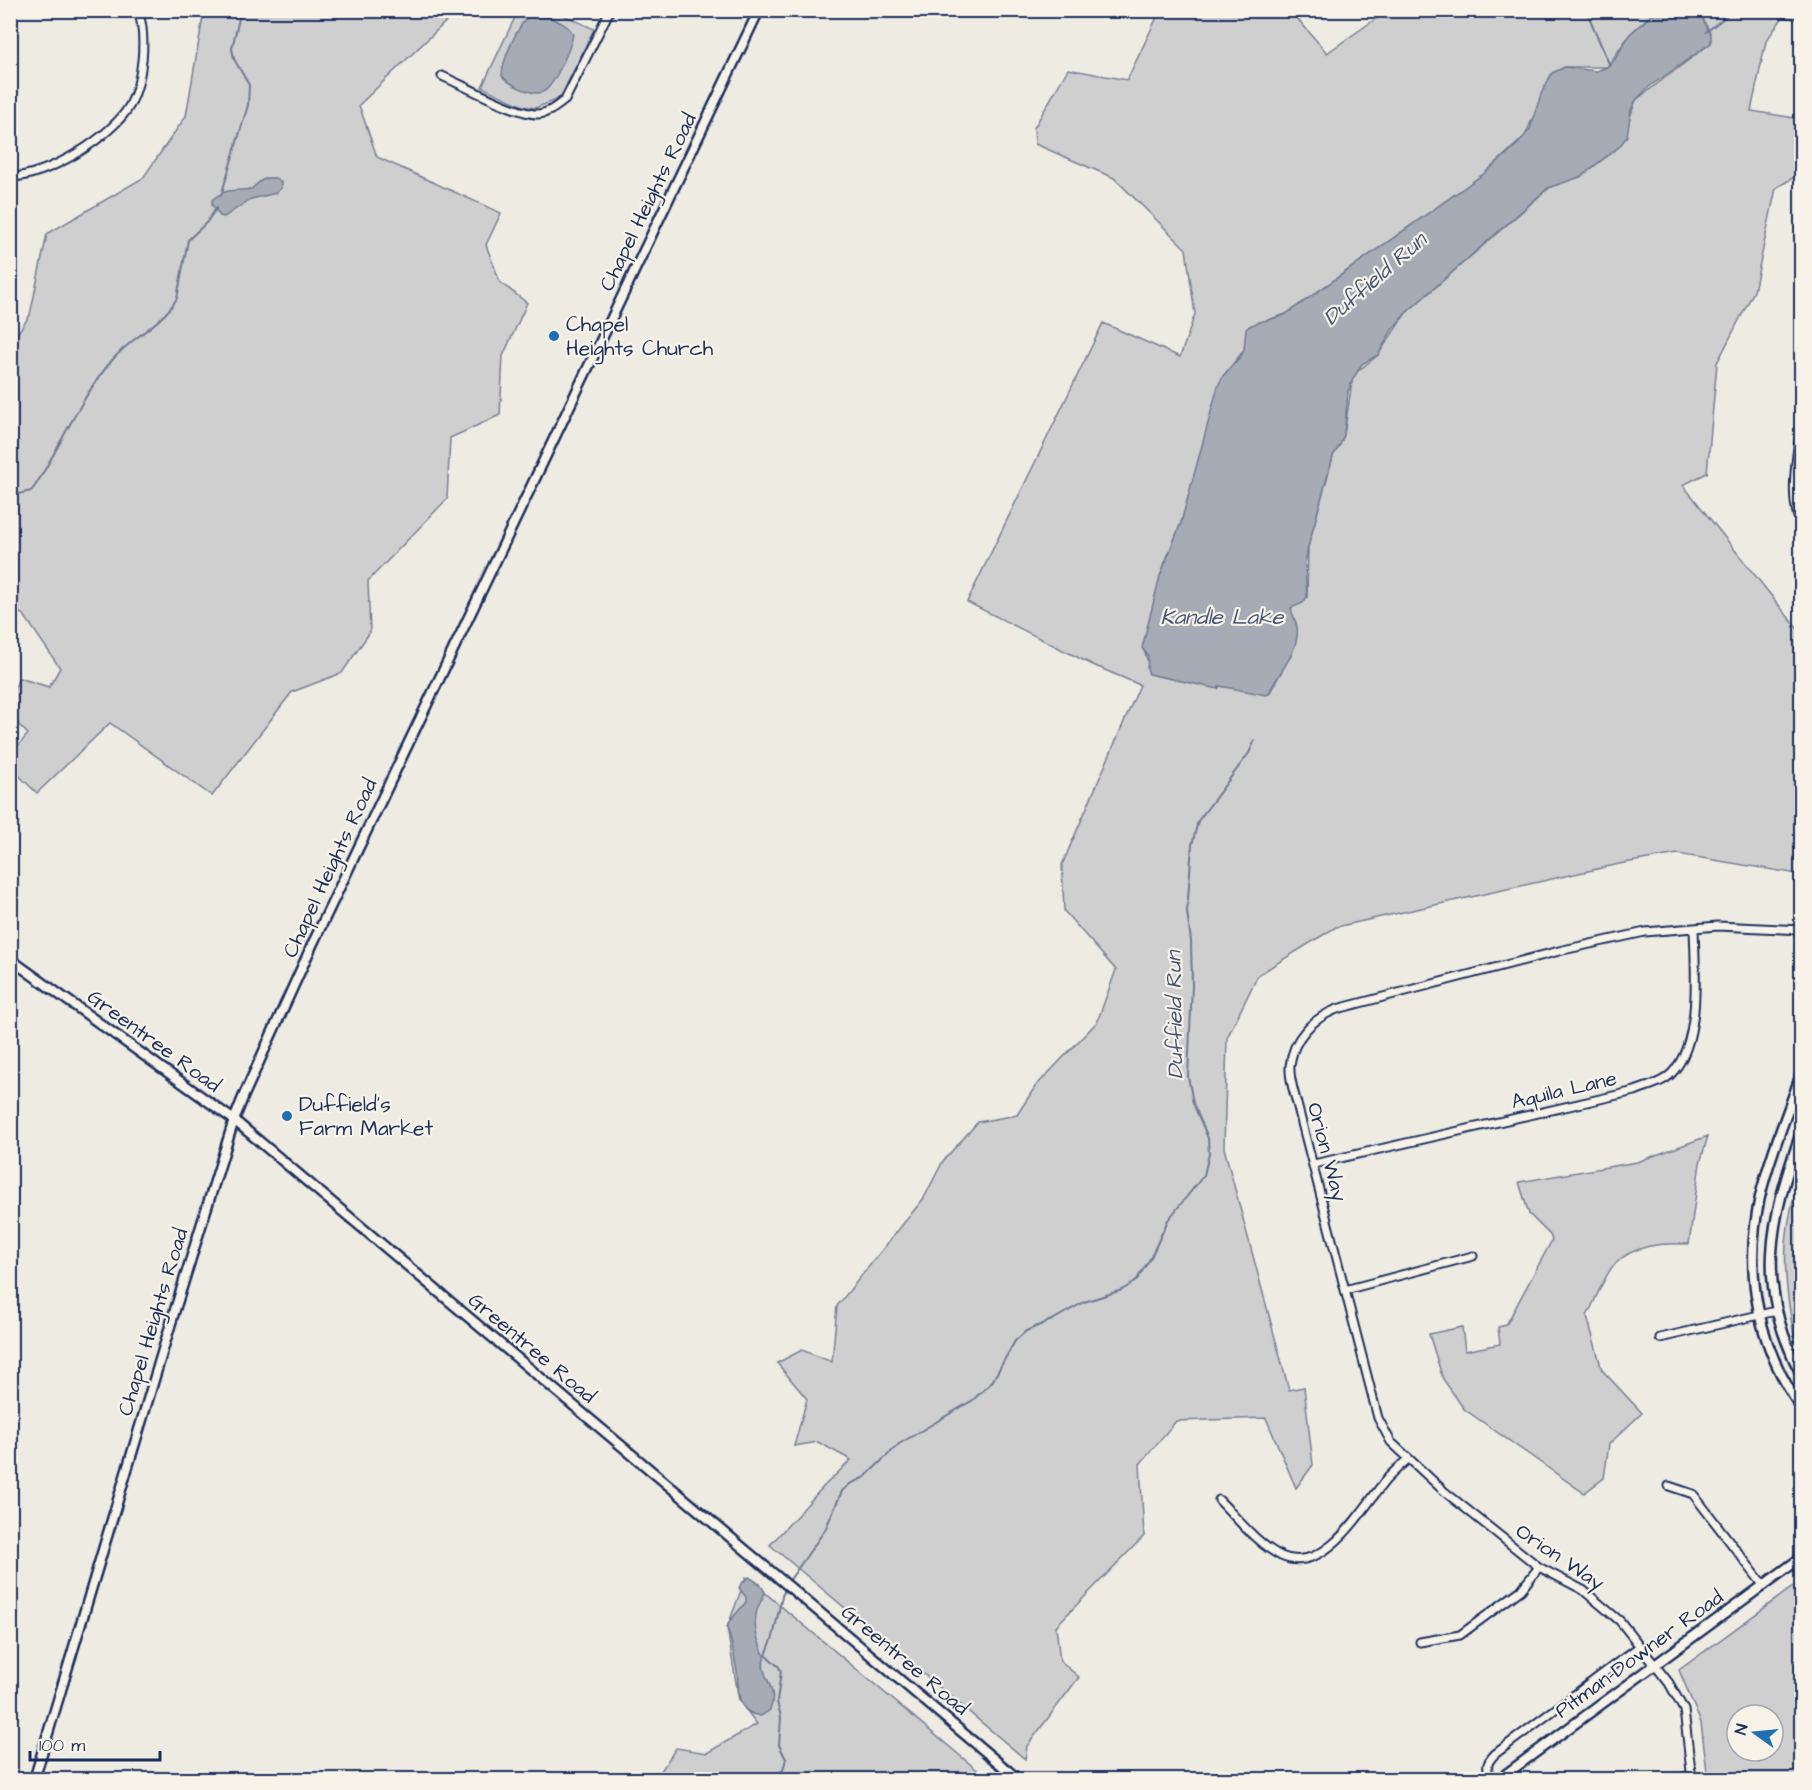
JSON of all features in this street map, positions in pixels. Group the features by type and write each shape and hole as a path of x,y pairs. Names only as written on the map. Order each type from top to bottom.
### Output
{"street":[{"path":"10,177 27,176 61,162 113,126 130,105 137,86 143,45 138,10"},
{"path":"442,76 518,110 538,114 554,109 566,100 610,10"},
{"name":"Chapel Heights Road","path":"34,1779 234,1120 318,933 759,10"},
{"path":"1802,421 1795,493 1796,516 1802,526"},
{"name":"Orion Way","path":"1692,1777 1684,1710 1669,1683 1620,1621 1582,1590 1539,1567 1445,1492 1391,1442 1378,1418 1296,1100 1290,1068 1293,1055 1304,1032 1314,1020 1324,1014 1364,1002 1591,943 1645,932 1694,927 1747,926 1802,930"},
{"name":"Aquila Lane","path":"1314,1164 1635,1091 1660,1082 1672,1074 1680,1062 1690,1031 1696,984 1694,927"},
{"name":"Greentree Road","path":"10,959 234,1120 1019,1779"},
{"path":"1802,1071 1760,1198 1753,1261 1759,1315 1777,1371 1802,1409"},
{"path":"1802,1130 1782,1188 1774,1223 1771,1260 1776,1311 1794,1362 1802,1376"},
{"path":"1346,1290 1473,1256"},
{"path":"1660,1338 1776,1311"},
{"path":"1219,1500 1265,1546 1282,1556 1298,1559 1314,1557 1335,1541 1386,1480 1408,1459"},
{"path":"1669,1486 1693,1494 1764,1586"},
{"name":"Pitman-Downer Road","path":"1498,1779 1802,1557"},
{"path":"1420,1642 1460,1635 1468,1630 1521,1590 1539,1567"},
{"path":"1491,1779 1486,1768 1488,1761 1641,1646"},
{"path":"1671,1779 1692,1777"}],"shaded area":[{"path":"204,11 457,11 359,105 377,157 501,213 486,245 500,282 527,303 503,356 500,415 450,438 447,499 368,581 370,632 342,673 292,692 212,796 110,723 37,793 11,768 11,754 28,734 11,717 11,697 19,678 49,687 60,668 24,615 11,609 11,343 30,315 47,234 143,178 186,116"},
{"path":"518,11 555,11 594,29 561,96 535,108 523,106 482,87"},
{"path":"1160,11 1291,11 1327,53 1387,11 1655,11 1630,34 1607,67 1565,67 1552,73 1525,136 1485,173 1286,314 1249,326 1244,350 1223,376 1181,523 1164,565 1143,648 1153,675 1269,694 1293,651 1291,608 1307,597 1308,547 1333,456 1344,435 1353,375 1378,355 1406,313 1544,192 1555,184 1580,177 1620,146 1636,100 1711,43 1701,11 1801,11 1801,20 1783,17 1766,41 1751,111 1801,119 1801,173 1776,188 1754,291 1717,363 1707,473 1683,485 1801,633 1802,860 1798,874 1678,854 1624,863 1336,927 1258,975 1227,1038 1224,1148 1289,1390 1304,1387 1313,1465 1296,1488 1266,1418 1176,1421 1140,1464 1144,1536 1056,1626 1060,1661 1079,1677 1027,1746 1025,1759 770,1545 851,1460 818,1442 794,1446 807,1399 777,1363 802,1350 832,1362 837,1306 924,1198 943,1161 978,1122 1017,1115 1035,1087 1097,1022 1116,970 1064,911 1062,865 1140,685 1093,665 967,602 1103,323 1180,357 1195,314 1186,249 1114,178 1035,144 1034,128 1068,69 1127,80"},
{"path":"1708,1136 1700,1163 1689,1244 1649,1246 1622,1258 1607,1275 1587,1316 1602,1370 1642,1413 1609,1444 1604,1478 1584,1493 1464,1409 1443,1379 1429,1334 1462,1327 1465,1351 1500,1344 1498,1327 1506,1325 1552,1240 1550,1235 1529,1214 1519,1182 1637,1162"},
{"path":"1801,1174 1802,1352 1793,1327 1787,1293 1785,1259 1791,1209"},
{"path":"746,1577 988,1779 655,1780 676,1748 707,1753 757,1724 739,1701 727,1628"},
{"path":"1801,1581 1801,1779 1708,1779 1701,1723 1679,1670"}],"water":[{"name":"Kandle Lake","path":"1657,11 1698,11 1711,34 1711,43 1649,87 1636,100 1631,110 1627,136 1620,146 1580,177 1548,188 1406,313 1392,330 1378,355 1362,364 1353,379 1348,392 1344,435 1333,456 1308,547 1305,565 1307,597 1303,603 1291,608 1297,627 1295,645 1269,694 1220,686 1218,689 1149,674 1148,656 1142,648 1160,576 1181,523 1218,386 1223,376 1241,356 1246,329 1255,323 1286,314 1485,173 1518,144 1530,129 1541,94 1552,73 1565,67 1596,71 1607,67 1615,59 1630,34"},
{"path":"530,14 542,15 554,20 566,26 573,34 558,72 545,91 541,93 522,89 502,76 512,43"},
{"path":"268,178 275,178 281,182 281,188 276,193 251,199 224,217 220,216 212,205 212,200 222,193 251,189"},
{"path":"749,1577 760,1584 765,1592 757,1610 755,1628 765,1657 763,1663 771,1688 772,1702 770,1710 761,1716 747,1710 740,1700 737,1671 727,1628 729,1622 746,1602 746,1597 739,1588"}],"waterway":[{"path":"221,196 248,105 249,85 234,59 232,48 241,10"},
{"path":"1586,10 1610,66"},
{"name":"Duffield Run","path":"1706,32 1734,10"},
{"path":"10,496 31,491 102,373 122,350 164,316 171,307 177,298 188,240 207,222 217,207"},
{"name":"Duffield Run","path":"772,1780 783,1770 786,1759 779,1745 781,1717 777,1702 781,1671 766,1655 773,1637 782,1596 789,1581 825,1530 842,1491 850,1484 865,1477 899,1444 973,1400 992,1382 1015,1341 1026,1331 1084,1302 1122,1290 1136,1281 1151,1257 1168,1220 1204,1175 1209,1154 1208,1138 1193,1103 1188,1076 1192,986 1191,941 1187,912 1192,845 1198,821 1249,753 1255,740"}],"place":[{"name":"Chapel Heights Church","path":"554,336"},
{"name":"Duffield's Farm Market","path":"287,1116"}]}
